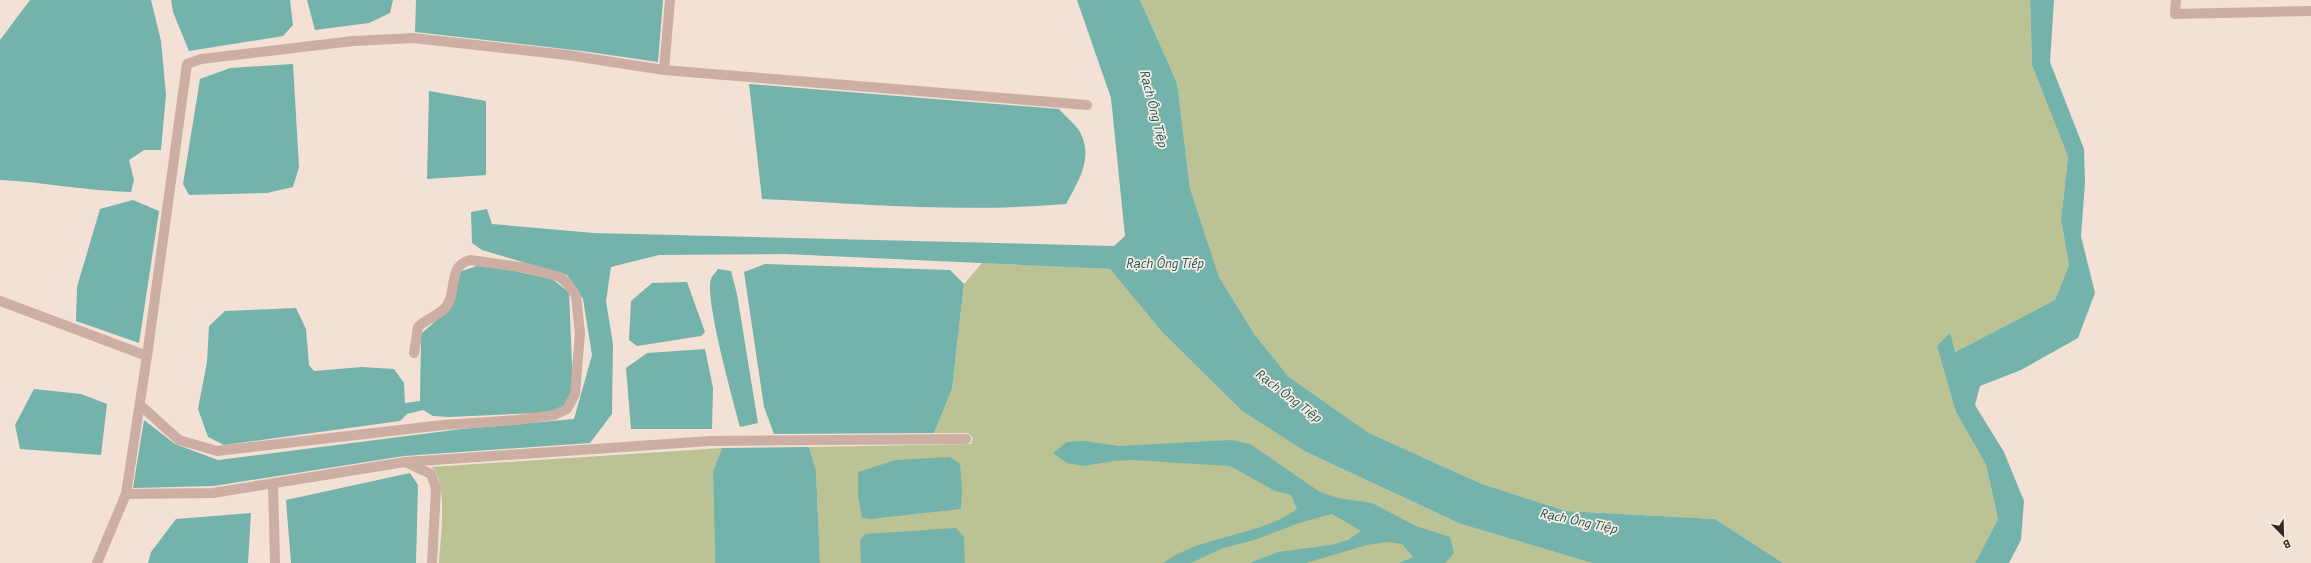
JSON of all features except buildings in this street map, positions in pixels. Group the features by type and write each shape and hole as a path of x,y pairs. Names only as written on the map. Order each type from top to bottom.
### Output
{"street":[{"path":"664,70 670,0"},
{"path":"2176,0 2175,14 2311,11"},
{"path":"97,563 126,494 140,406 187,64 201,59 338,43 412,38 567,55 664,70 1087,105"},
{"path":"140,406 179,440 217,451 444,425 517,420 554,415 567,408 575,394 580,333 576,296 568,284 560,277 527,268 470,260 462,262 456,270 451,294 444,309 418,326 414,353"},
{"path":"0,300 147,356"},
{"path":"126,494 213,493 405,462 710,441 966,439"},
{"path":"405,462 431,474 436,488 432,563"},
{"path":"273,483 275,563"}],"green space":[{"path":"1140,0 2030,0 2032,65 2068,157 2061,220 2069,265 2055,300 1955,352 1956,412 1986,465 1998,519 1975,563 1783,563 1715,519 1566,511 1482,484 1369,433 1289,377 1255,335 1219,277 1190,188 1177,83"},
{"path":"982,263 1110,269 1162,332 1242,411 1306,452 1461,524 1592,563 820,563 816,471 809,447 971,444 973,438 968,433 934,433 952,389 964,284"},
{"path":"722,448 713,471 715,563 439,563 442,527 442,497 437,474 431,467"}],"water":[{"path":"30,0 151,0 161,41 166,95 161,150 144,150 129,160 134,180 131,192 0,180 0,40"},
{"path":"171,0 290,0 293,25 283,36 189,51 173,12"},
{"path":"307,0 393,0 390,13 369,23 315,30"},
{"path":"416,0 663,0 658,62 582,51 415,32"},
{"name":"Rạch Ông Tiếp","path":"1077,0 1140,0 1177,83 1190,188 1219,277 1255,335 1289,377 1369,433 1482,484 1566,511 1715,519 1783,563 1592,563 1461,524 1306,452 1242,411 1162,332 1110,269 785,254 659,255 611,267 606,301 613,344 612,414 590,443 404,456 214,486 133,488 144,420 175,444 218,460 462,429 574,419 592,355 583,299 567,275 482,250 472,243 471,212 487,209 492,224 594,233 1114,246 1125,236 1111,98"},
{"path":"2030,0 2054,0 2050,62 2084,149 2085,183 2081,236 2095,293 2078,338 2021,370 1980,386 1975,405 2004,452 2024,501 2021,540 2009,563 1975,563 1998,519 1986,465 1956,412 1937,346 1950,333 1955,352 2055,300 2069,265 2061,220 2068,157 2032,65"},
{"path":"293,64 299,167 293,187 267,193 189,195 183,184 200,79 230,68"},
{"path":"749,84 1059,109 1078,129 1084,142 1085,161 1083,170 1066,204 1028,207 952,208 762,199"},
{"path":"429,91 486,101 486,175 427,179"},
{"path":"133,200 159,211 139,343 76,321 77,287 100,209"},
{"path":"483,264 552,279 569,292 573,390 560,412 449,417 433,416 423,410 407,414 400,421 224,445 208,437 198,409 207,362 209,326 225,311 296,308 306,329 309,365 314,371 362,367 394,369 404,383 405,403 420,401 421,334 449,309 456,273"},
{"path":"765,264 950,270 964,284 952,389 934,433 774,434 764,407 744,272"},
{"path":"718,269 731,271 737,294 758,423 740,427 726,375 712,306 710,290 711,279"},
{"path":"687,282 705,332 701,336 637,346 629,340 631,301 652,283"},
{"path":"705,349 713,388 712,429 631,429 626,368 647,353"},
{"path":"34,389 81,394 107,404 101,455 20,449 15,425"},
{"path":"1232,440 1250,444 1320,492 1338,498 1372,503 1416,526 1450,537 1454,553 1445,563 1399,563 1413,557 1402,544 1386,542 1367,545 1306,563 1250,563 1278,552 1331,545 1348,540 1361,531 1332,514 1299,523 1254,540 1223,548 1191,563 1163,563 1195,546 1248,531 1282,518 1297,509 1291,495 1275,491 1230,466 1132,460 1083,466 1067,463 1053,453 1067,442 1084,441 1119,446"},
{"path":"809,447 816,471 820,563 715,563 713,471 722,448"},
{"path":"950,457 960,464 962,489 961,509 870,519 862,518 858,496 858,472 896,460"},
{"path":"410,473 418,485 416,563 291,563 286,500"},
{"path":"251,513 248,563 148,563 151,552 176,519"},
{"path":"956,528 964,537 965,563 861,563 860,541 865,534"}],"water label":[{"name":"Rạch Ông Tiệp","path":"1154,109"},
{"name":"Rạch Ông Tiệp","path":"1289,396"},
{"name":"Rạch Ông Tiệp","path":"1579,521"}]}
